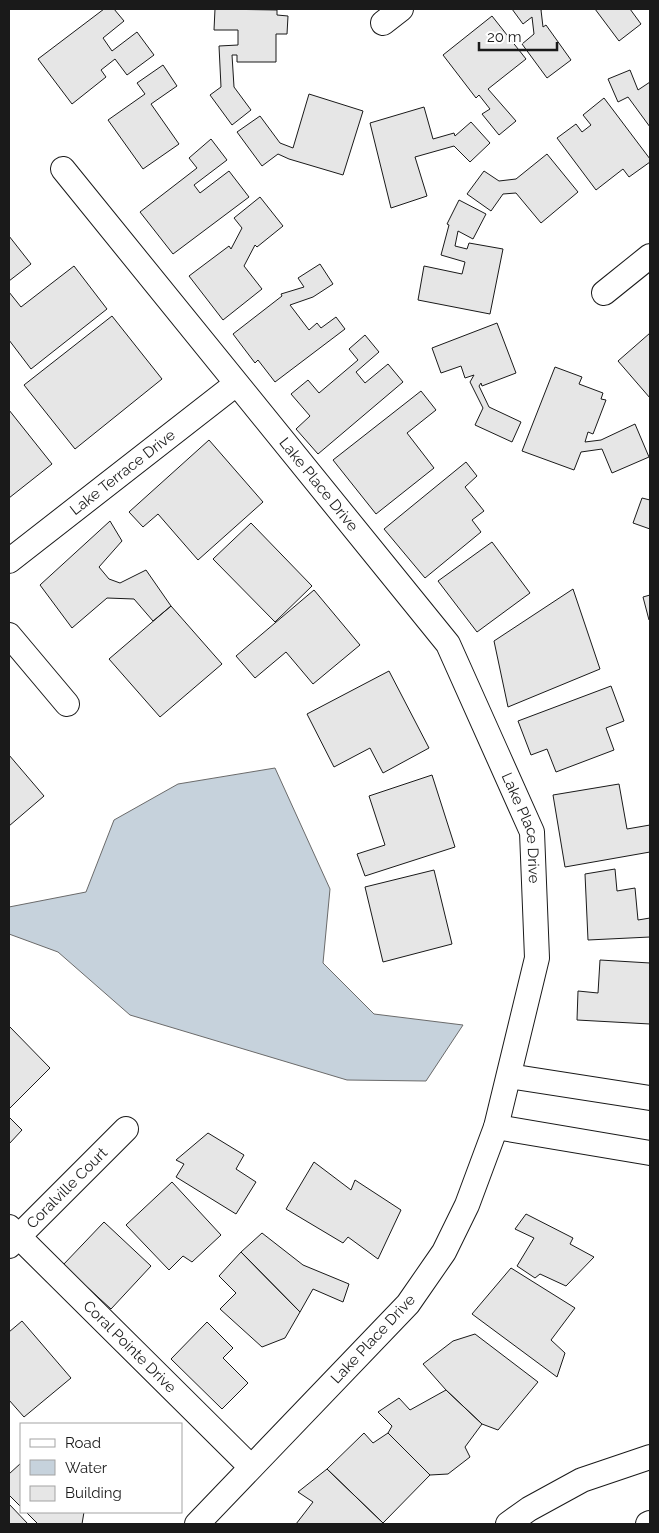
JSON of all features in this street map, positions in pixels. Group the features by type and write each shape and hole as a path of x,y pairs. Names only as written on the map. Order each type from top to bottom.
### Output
{"street":[{"name":"Lake Place Drive","path":"63,169 448,644 532,832 537,958 496,1127 466,1205 444,1252 408,1304 197,1524"},
{"path":"604,292 650,256"},
{"name":"Lake Terrace Drive","path":"9,561 236,384"},
{"path":"9,635 67,704"},
{"path":"509,1076 650,1098"},
{"path":"496,1127 650,1153"},
{"name":"Coralville Court","path":"12,1237 126,1129"},
{"name":"Coral Pointe Drive","path":"12,1237 251,1467"},
{"path":"508,1524 528,1509 582,1480 650,1458"}],"water":[{"path":"275,768 330,889 323,963 374,1014 463,1025 426,1081 347,1080 130,1015 58,952 9,934 9,907 86,892 114,820 178,784"}],"building":[{"path":"104,9 114,9 124,21 103,38 112,51 137,32 154,55 127,75 115,59 101,70 106,77 72,104 38,59"},
{"path":"215,9 277,10 277,15 288,16 287,34 276,34 276,62 237,62 237,55 232,55 234,87 251,110 232,125 210,95 221,87 219,46 238,45 238,30 214,30"},
{"path":"512,9 543,9 541,10 543,27 546,25 571,60 547,78 522,44 534,34 532,17 523,24"},
{"path":"595,9 630,9 641,24 619,41"},
{"path":"492,16 526,59 488,89 516,121 499,135 482,114 490,109 479,95 476,98 443,55"},
{"path":"163,65 177,86 151,104 179,144 143,169 108,120 145,94 137,83"},
{"path":"630,70 638,90 650,82 650,127 628,97 618,102 608,79"},
{"path":"309,94 363,111 343,175 278,154 262,166 237,132 260,116 280,143 293,148"},
{"path":"604,98 650,159 650,162 629,177 623,169 596,190 557,138 576,124 582,132 591,125 583,115"},
{"path":"424,107 433,139 454,133 455,136 471,122 490,143 470,162 454,146 415,157 427,196 391,208 370,123"},
{"path":"211,139 227,160 194,185 200,193 229,171 249,197 173,254 140,212 197,168 189,158"},
{"path":"547,154 578,192 541,223 516,193 503,194 491,211 467,194 484,171 499,181 516,179"},
{"path":"260,197 283,226 257,247 255,245 244,266 262,289 223,320 189,276 229,246 231,249 242,228 234,218"},
{"path":"459,200 486,214 473,239 458,231 455,246 467,249 469,243 503,249 490,314 418,300 424,266 462,274 465,262 441,255 449,225 447,224"},
{"path":"9,236 31,264 9,281"},
{"path":"320,264 333,284 313,297 290,305 309,330 317,323 321,328 336,317 345,329 275,382 258,360 255,363 233,334 282,296 281,294 304,287 298,278"},
{"path":"74,266 107,309 31,369 9,340 9,292 21,307"},
{"path":"112,316 162,379 75,449 24,385"},
{"path":"497,323 516,373 482,386 481,383 479,386 489,407 521,422 512,442 475,425 483,408 470,382 474,375 465,378 461,366 441,373 432,348"},
{"path":"650,333 650,398 618,361"},
{"path":"365,335 379,352 356,372 365,383 388,364 403,382 318,454 296,429 310,416 291,394 308,380 319,393 358,360 349,349"},
{"path":"555,367 582,377 579,384 603,393 601,399 606,400 593,434 588,432 585,442 601,440 635,424 649,457 612,473 602,449 581,452 574,470 522,451"},
{"path":"421,391 436,410 407,433 434,468 376,514 333,460"},
{"path":"9,410 52,464 9,498"},
{"path":"209,440 263,502 198,560 158,514 143,527 129,512"},
{"path":"466,462 477,476 465,487 484,511 472,520 481,532 425,578 384,529"},
{"path":"642,498 650,500 650,529 633,523"},
{"path":"110,521 122,541 99,567 109,579 120,583 146,570 171,606 153,621 134,599 107,598 72,628 40,585"},
{"path":"251,523 312,586 275,622 213,559"},
{"path":"492,542 530,593 477,632 438,581"},
{"path":"573,589 600,669 508,707 494,641"},
{"path":"314,590 360,645 313,684 286,652 255,678 236,656"},
{"path":"650,595 650,620 649,620 643,597"},
{"path":"171,606 222,664 160,717 109,659"},
{"path":"389,671 429,748 383,773 370,748 334,767 307,714"},
{"path":"611,686 624,721 606,728 614,750 556,772 547,749 531,755 518,721"},
{"path":"9,755 44,796 9,826"},
{"path":"432,775 455,847 365,876 357,854 385,845 369,796"},
{"path":"619,784 627,829 650,825 650,852 565,867 553,795"},
{"path":"615,869 617,891 635,888 638,920 650,918 650,937 588,940 585,874"},
{"path":"434,870 452,944 383,962 365,887"},
{"path":"600,960 650,963 650,1024 577,1020 578,991 598,993"},
{"path":"9,1026 50,1068 9,1109"},
{"path":"9,1117 22,1130 9,1144"},
{"path":"208,1133 244,1155 236,1169 256,1182 236,1214 176,1177 184,1164 176,1160"},
{"path":"314,1162 351,1190 355,1180 401,1210 378,1259 348,1237 343,1243 286,1209"},
{"path":"172,1182 221,1235 192,1262 183,1256 169,1270 126,1225"},
{"path":"526,1214 573,1238 570,1244 594,1257 566,1286 540,1274 535,1278 517,1266 534,1238 515,1229"},
{"path":"104,1222 151,1266 111,1309 63,1265"},
{"path":"262,1233 303,1265 349,1284 343,1302 313,1289 300,1312 241,1252"},
{"path":"241,1252 300,1312 285,1338 262,1347 220,1309 236,1293 219,1276"},
{"path":"511,1268 575,1308 551,1340 565,1353 557,1377 472,1314"},
{"path":"22,1321 71,1378 24,1417 9,1400 9,1332"},
{"path":"207,1322 233,1348 223,1358 248,1383 222,1409 171,1359"},
{"path":"475,1334 538,1382 498,1430 482,1424 446,1390 423,1364 453,1341"},
{"path":"446,1390 482,1424 465,1447 470,1457 448,1474 430,1475 388,1433 392,1426 378,1412 399,1398 410,1410"},
{"path":"364,1433 373,1443 388,1433 430,1475 383,1523 327,1469"},
{"path":"20,1464 20,1506 9,1495 9,1474"},
{"path":"327,1469 383,1523 296,1524 313,1502 298,1492"},
{"path":"9,1504 28,1524 9,1524"},
{"path":"27,1513 84,1513 82,1524 38,1524"}]}
